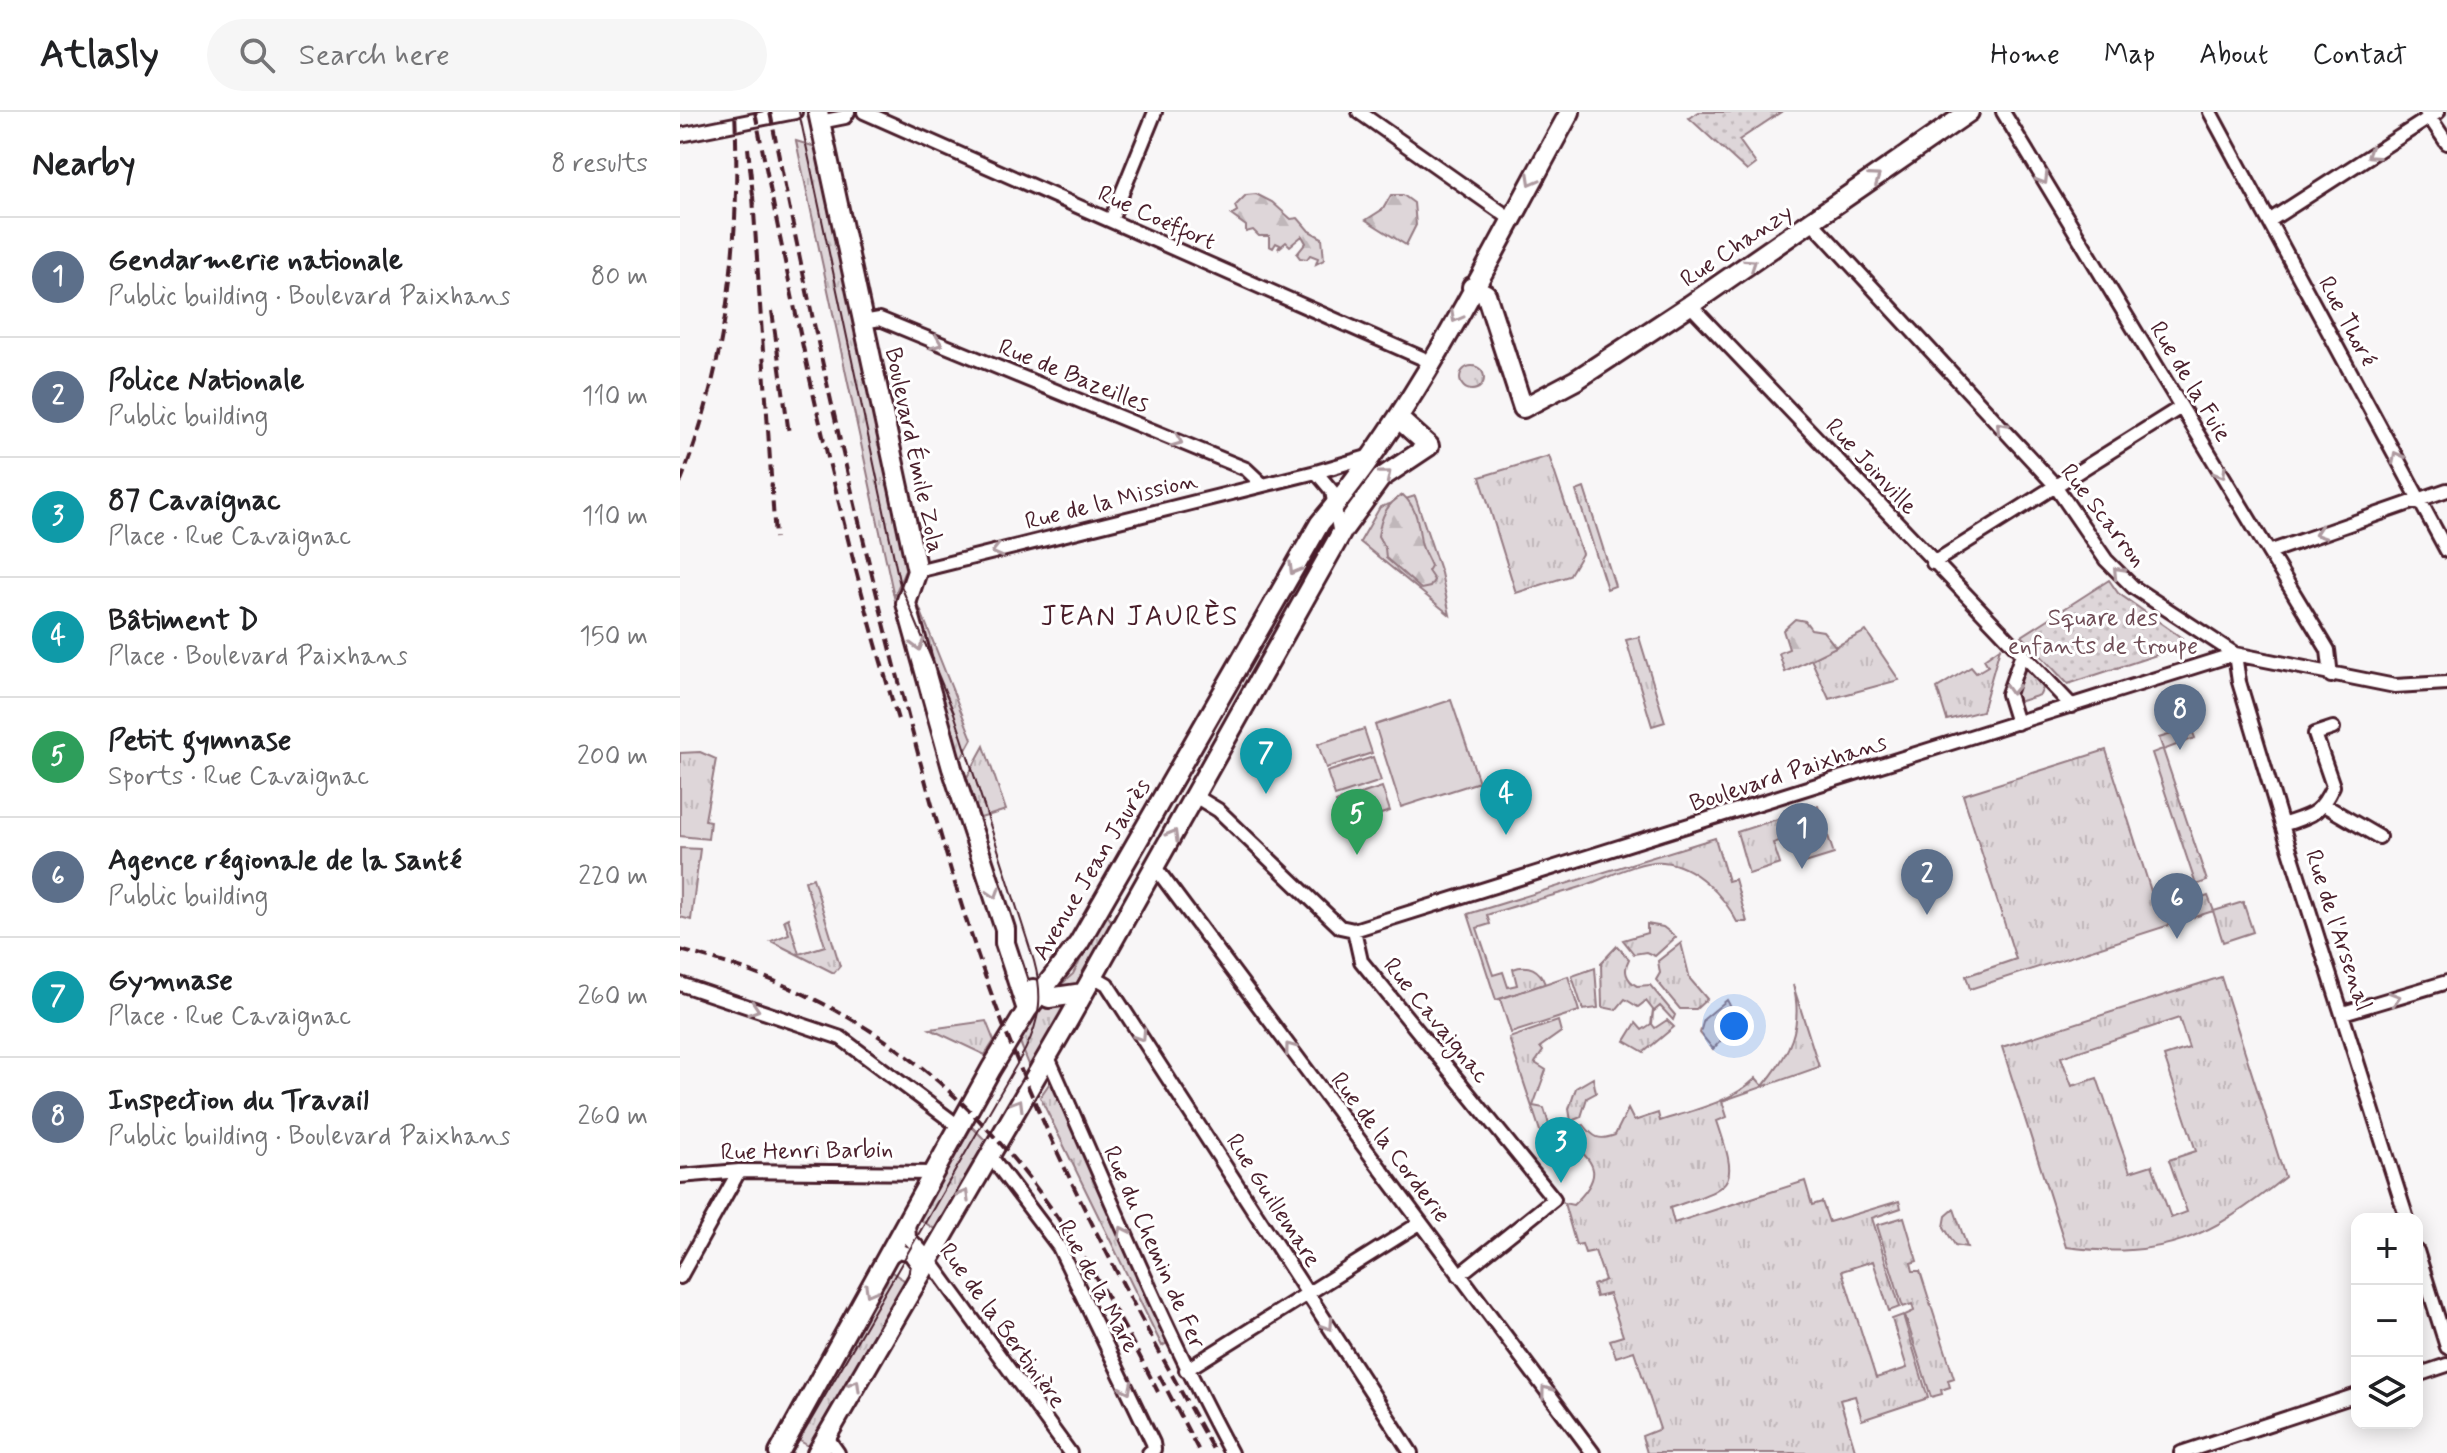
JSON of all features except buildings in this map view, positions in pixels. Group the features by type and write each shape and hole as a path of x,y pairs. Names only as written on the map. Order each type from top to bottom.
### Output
{"main road":[{"name":"Avenue Jean Jaurès","path":"779,1453 1027,1010 1066,963 1106,899 1320,523 1399,419 1570,112"},
{"name":"Rue Chanzy","path":"1472,287 1486,294 1523,408 1576,380 1690,305 1969,112"},
{"name":"Boulevard Émile Zola","path":"819,117 917,571 906,603 952,768 1005,929 1013,940 1029,984 1040,994"},
{"path":"822,1445 1093,976 1340,535 1381,478 1429,446 1399,419"},
{"name":"Boulevard Émile Zola","path":"1005,929 1005,943 1027,1010"},
{"path":"1040,994 1057,999 1083,993"}],"street":[{"path":"680,135 795,112"},
{"path":"819,117 845,117 848,112"},
{"name":"Rue Coëffort","path":"864,112 1431,362"},
{"path":"1111,220 1155,112"},
{"path":"1359,112 1511,219"},
{"name":"Rue de la Fuie","path":"2003,112 2328,650 2331,676"},
{"name":"Rue Thoré","path":"2210,112 2447,551"},
{"path":"2269,221 2431,114 2447,143"},
{"name":"Rue Scarron","path":"1812,222 2054,484 2120,576 2235,654 2331,676 2395,686 2447,683"},
{"name":"Rue Joinville","path":"1690,305 2021,657 2072,706"},
{"name":"Rue de Bazeilles","path":"863,322 880,319 1246,469 1263,485"},
{"path":"1933,563 2054,484 2181,407"},
{"name":"Rue de la Mission","path":"917,571 1316,472 1374,454"},
{"path":"1316,472 1332,491 1340,535"},
{"path":"2269,552 2447,490"},
{"name":"Boulevard Paixhans","path":"1354,930 2235,654"},
{"name":"Rue de l'Arsenal","path":"2235,654 2239,682 2282,825 2405,1213"},
{"path":"2017,723 2008,694 2021,657"},
{"path":"2282,825 2318,812 2324,805 2333,786 2315,734 2333,728"},
{"path":"1195,796 1218,810 1340,927 1354,930"},
{"path":"2324,805 2379,837"},
{"name":"Rue de la Corderie","path":"1155,867 1593,1453"},
{"path":"1106,899 1127,914"},
{"name":"Rue Cavaignac","path":"1354,930 1361,961 1554,1199 1459,1275"},
{"name":"Rue Guillemare","path":"1093,976 1107,984 1411,1453"},
{"path":"2343,1013 2447,982"},
{"path":"680,984 841,1038 961,1128"},
{"name":"Rue du Chemin de Fer","path":"1047,1055 1102,1186 1186,1370 1231,1453"},
{"name":"Rue de la Mare","path":"988,1153 1059,1247 1152,1451"},
{"path":"680,1277 739,1171"},
{"name":"Rue Henri Barbin","path":"680,1176 739,1171 935,1173"},
{"name":"Rue de la Bertinière","path":"908,1223 909,1238 928,1258 1070,1453"},
{"path":"1186,1370 1420,1223"},
{"path":"888,1258 902,1251 915,1258 919,1270 915,1280"},
{"path":"2423,1270 2447,1347"},
{"path":"2423,1373 2447,1365"},
{"path":"2181,1453 2351,1397"},
{"path":"822,1445 838,1453"}],"green space":[{"path":"1699,112 1781,112 1739,140 1756,164 1747,171 1689,118"},
{"path":"796,141 826,150 913,551 894,597"},
{"path":"1256,194 1272,202 1291,219 1298,218 1309,231 1322,238 1324,260 1316,264 1318,258 1310,255 1307,259 1300,258 1297,254 1306,243 1302,236 1290,246 1286,242 1278,249 1280,245 1276,243 1273,248 1269,246 1269,236 1259,236 1253,230 1246,232 1246,226 1231,215 1246,195"},
{"path":"1391,195 1403,195 1414,203 1416,225 1406,245 1366,220 1383,209"},
{"path":"1472,366 1480,370 1484,378 1480,386 1472,390 1464,386 1460,378 1464,370"},
{"path":"1549,456 1582,554 1569,576 1516,593 1480,477"},
{"path":"1584,488 1615,586 1607,589 1576,491"},
{"path":"1403,495 1414,512 1431,566 1428,571 1434,580 1430,587 1421,589 1386,558 1385,548 1378,536 1385,512 1392,502"},
{"path":"1415,496 1441,573 1450,615 1360,542 1380,507"},
{"name":"Square des enfants de troupe","path":"2109,580 2118,593 2182,638 2178,648 2068,684 2022,636"},
{"path":"916,599 972,739 956,768 915,635"},
{"path":"1795,619 1805,621 1811,629 1823,631 1836,647 1785,672 1779,653 1789,649 1783,630"},
{"path":"1866,631 1899,680 1829,699 1811,659"},
{"path":"1639,637 1665,722 1652,726 1626,640"},
{"path":"2000,648 1982,711 1947,720 1937,688 1971,667 1976,673 1988,666 1984,659"},
{"path":"2030,669 2043,688 2040,695 2018,702 2013,695 2020,671"},
{"path":"1451,700 1479,782 1401,807 1375,725"},
{"path":"2191,728 2195,738 2163,750 2207,881 2196,885 2152,753 2163,749 2159,738"},
{"path":"1364,729 1372,753 1326,768 1318,744"},
{"path":"984,746 1006,810 971,821 966,779"},
{"path":"2106,750 2158,913 2208,896 2214,911 2243,902 2253,932 2223,942 2213,911 1970,989 1966,976 2016,959 1963,795"},
{"path":"700,752 716,759 705,820 710,821 708,839 680,836 680,753"},
{"path":"1373,757 1381,781 1335,796 1327,772"},
{"path":"1382,787 1390,811 1344,826 1336,802"},
{"path":"1818,806 1834,854 1805,863 1796,835 1773,843 1780,864 1749,874 1737,832"},
{"path":"1715,838 1728,881 1735,879 1747,922 1737,922 1716,892 1686,869 1663,862 1632,867 1581,887 1487,915 1490,924 1477,928 1493,975 1503,972 1508,987 1517,985 1513,969 1528,967 1540,974 1545,984 1496,1000 1468,914"},
{"path":"680,848 700,849 691,920 680,917"},
{"path":"813,878 840,966 834,973 771,941 789,934 784,920 788,918 799,954 825,946 805,881"},
{"path":"1105,912 1114,925 1082,985 1055,990 1073,974"},
{"path":"1647,924 1663,927 1676,937 1655,956 1646,952 1634,954 1623,940 1647,933"},
{"path":"1681,943 1690,979 1707,999 1696,1009 1680,1009 1656,980 1660,973 1658,961"},
{"path":"1617,946 1629,959 1626,971 1630,981 1637,986 1650,985 1675,1015 1673,1020 1660,1006 1653,1012 1652,1024 1655,1028 1667,1020 1674,1027 1644,1052 1625,1041 1636,1023 1642,1030 1651,1024 1653,1010 1646,1001 1638,1007 1625,999 1616,1010 1602,1007 1601,963"},
{"path":"1595,968 1598,1008 1583,1010 1572,976"},
{"path":"1568,976 1579,1011 1511,1033 1500,999"},
{"path":"2221,977 2285,1177 2233,1215 2184,1239 2131,1250 2066,1247 2002,1047","holes":["2179,1018 2189,1048 2164,1056 2196,1151 2169,1160 2187,1212 2171,1218 2152,1165 2130,1172 2097,1078 2072,1086 2061,1057"]},
{"path":"1793,985 1819,1067 1722,1101 1727,1117 1717,1121 1728,1160 1726,1181 1708,1194 1670,1208 1674,1223 1805,1181 1812,1205 1822,1202 1829,1222 1899,1201 1901,1208 1872,1218 1900,1307 1889,1311 1873,1261 1842,1271 1876,1378 1907,1368 1892,1319 1903,1315 1928,1398 1862,1420 1855,1396 1840,1400 1856,1453 1647,1453 1642,1436 1660,1429 1634,1351 1616,1357 1610,1340 1623,1336 1609,1294 1596,1297 1593,1285 1605,1280 1595,1251 1585,1253 1582,1244 1576,1245 1564,1203 1573,1205 1585,1192 1591,1182 1592,1165 1562,1132 1584,1125 1597,1137 1609,1137 1615,1135 1628,1109 1634,1121 1658,1113 1660,1121 1723,1100 1756,1078 1763,1086 1792,1039 1797,1014"},
{"path":"1727,1000 1732,1020 1713,1049 1700,1033 1704,1019"},
{"path":"1065,1003 1065,1027 1034,1077 1015,1030 1029,1007"},
{"path":"986,1021 994,1041 985,1055 930,1029"},
{"path":"1558,1021 1561,1032 1540,1047 1543,1051 1535,1063 1546,1070 1533,1106 1544,1108 1554,1141 1546,1149 1509,1038"},
{"path":"1593,1078 1596,1093 1587,1098 1581,1117 1571,1121 1569,1109 1576,1088"},
{"path":"1051,1081 1167,1343 1162,1346 1040,1097"},
{"path":"972,1127 987,1142 936,1230 918,1218"},
{"path":"1954,1209 1967,1247 1955,1245 1944,1227 1946,1216"},
{"path":"1904,1217 1917,1261 1911,1263 1913,1271 1920,1271 1954,1378 1948,1380 1950,1387 1941,1390 1942,1394 1931,1397 1905,1315 1914,1311 1912,1304 1903,1307 1877,1225"},
{"path":"890,1271 907,1282 812,1448 793,1437"}],"tram line":[{"path":"792,1453 1025,1050 1037,1017 1039,995 1034,961 954,713 899,581 799,112"}],"railway":[{"path":"680,483 709,394 727,300 736,206 735,112"},
{"path":"755,112 837,496 899,723"},
{"path":"770,112 866,551 925,780 974,944 1003,1025 1049,1135 1129,1296 1215,1453"},
{"path":"748,148 754,205"},
{"path":"753,196 775,538"},
{"path":"772,311 789,434"},
{"path":"680,950 768,979 845,1015 912,1060 972,1112 1024,1172 1072,1239 1116,1312 1158,1392"},
{"path":"1159,1375 1200,1453"}],"place":[{"name":"Inspection du Travail","path":"2180,750"},
{"name":"Gymnase","path":"1266,794"},
{"name":"Bâtiment D","path":"1506,835"},
{"name":"Petit gymnase","path":"1357,855"},
{"name":"Gendarmerie nationale","path":"1802,869"},
{"name":"Police Nationale","path":"1927,915"},
{"name":"Agence régionale de la santé","path":"2177,939"},
{"name":"87 Cavaignac","path":"1561,1183"}],"district":[{"name":"JEAN JAURÈS","path":"1140,615"}]}
